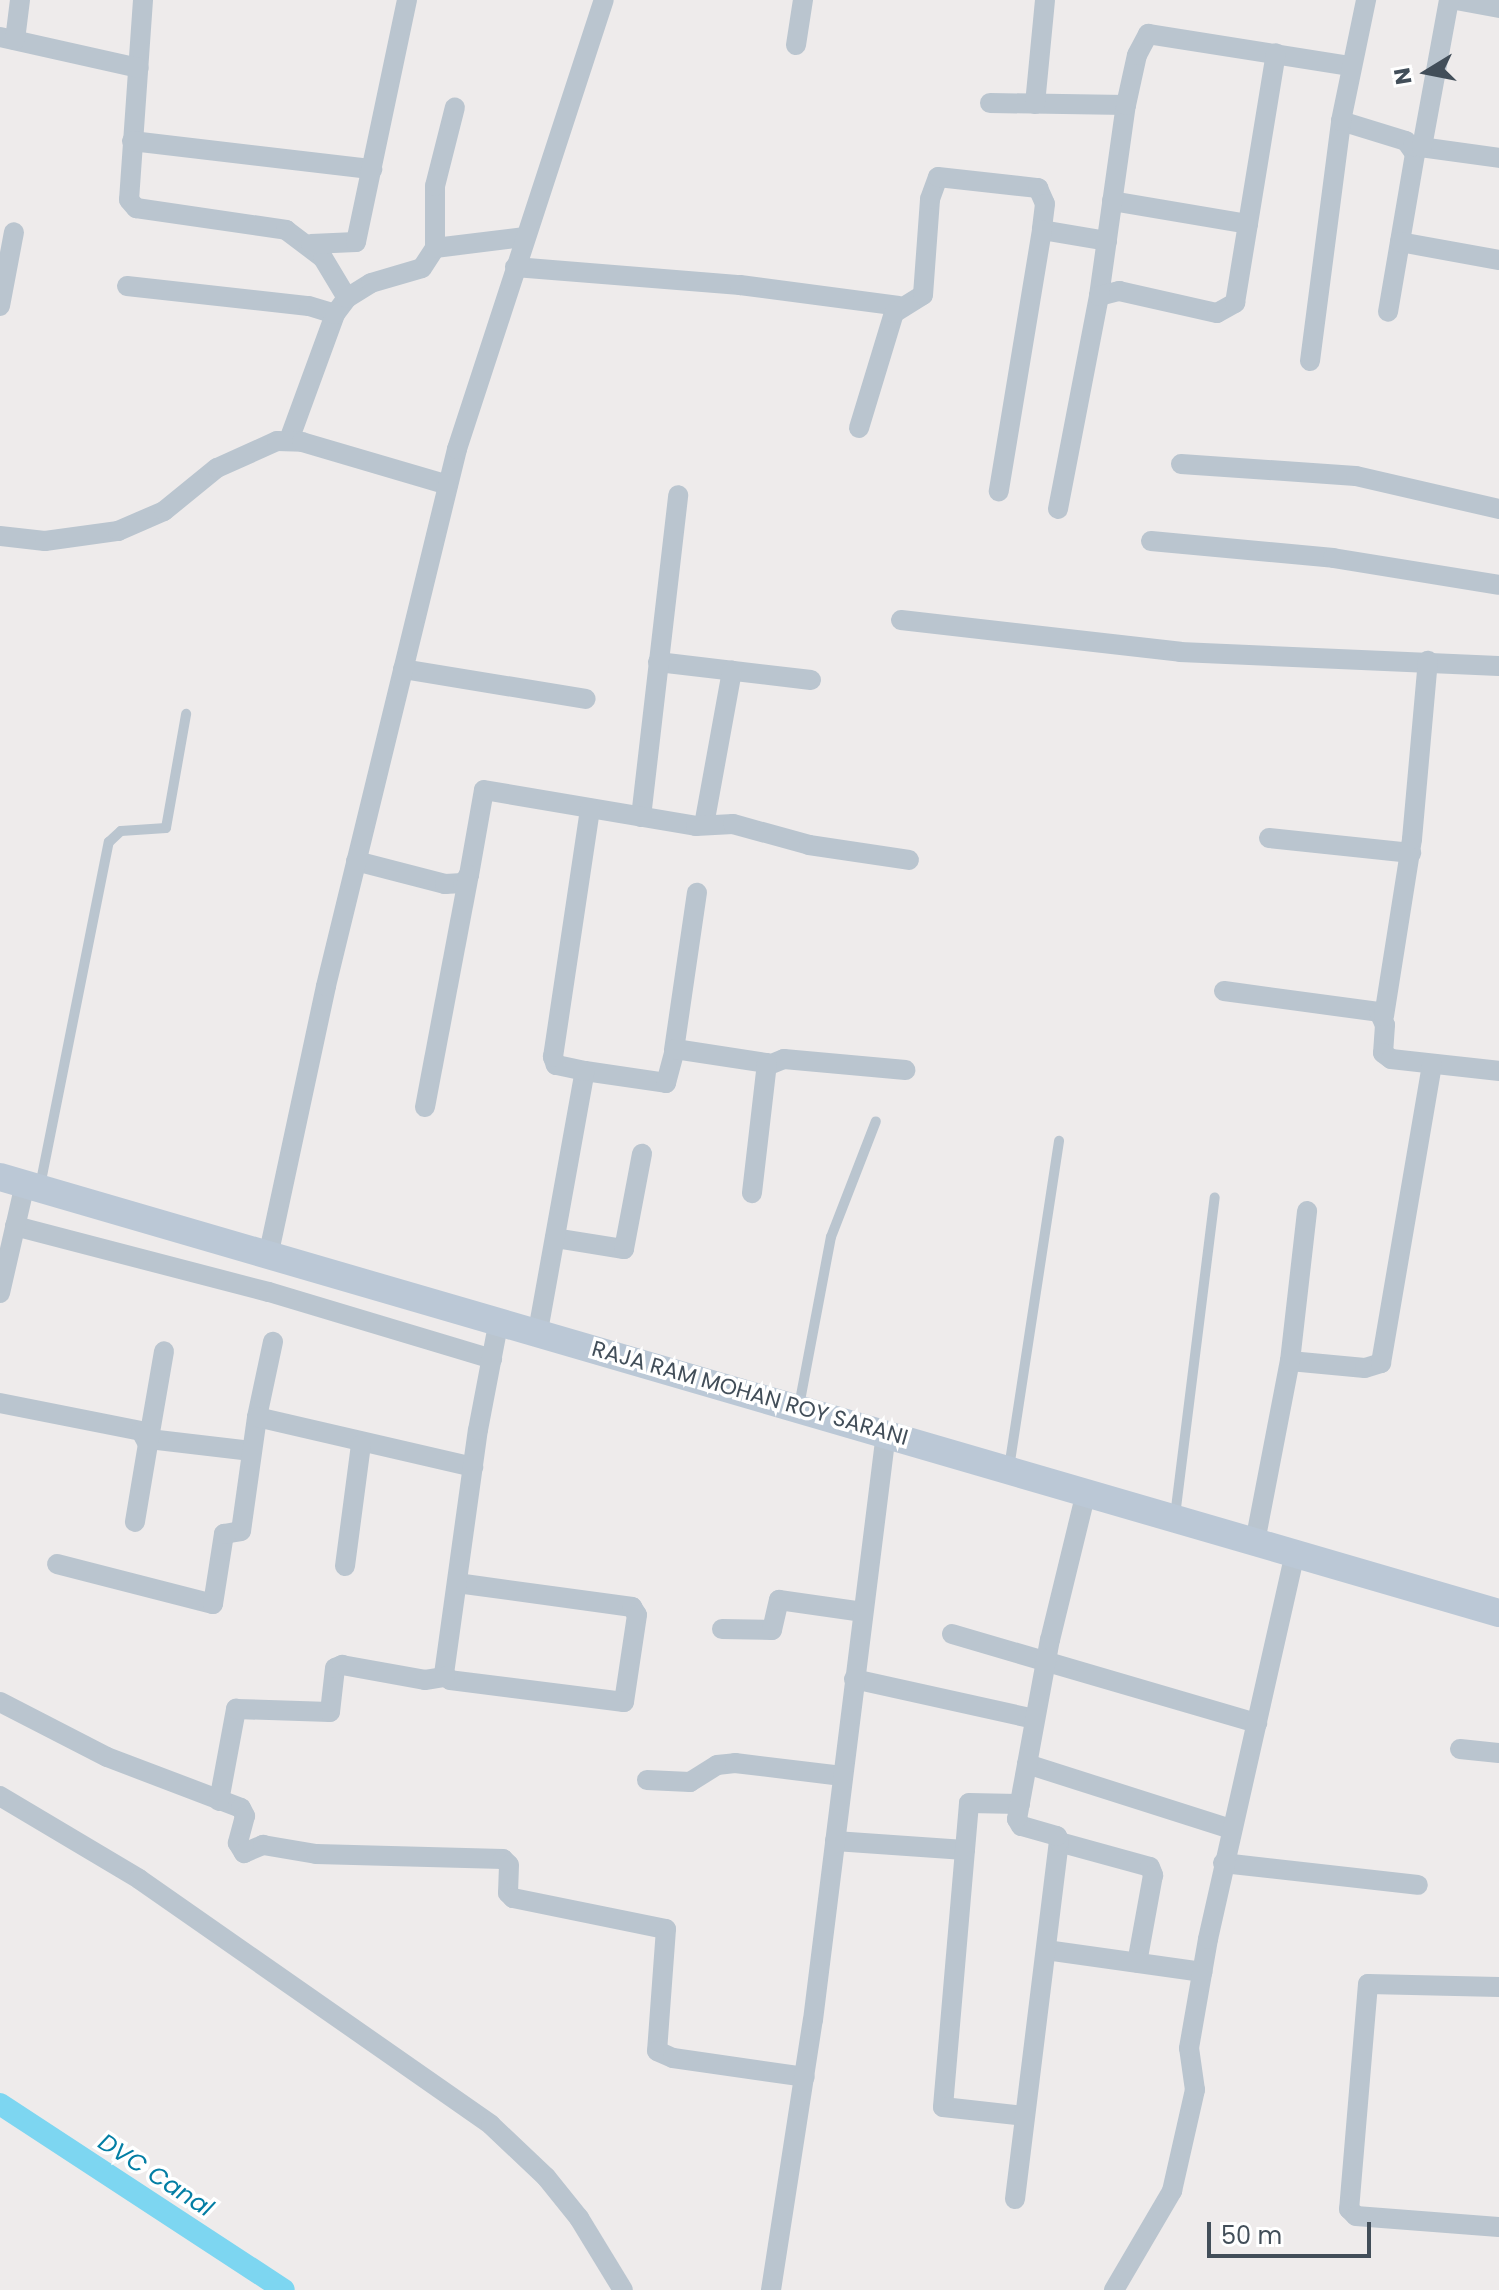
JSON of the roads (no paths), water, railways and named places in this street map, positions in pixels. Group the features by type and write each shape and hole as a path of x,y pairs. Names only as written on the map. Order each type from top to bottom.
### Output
{"street":[{"path":"20,0 8,38 139,68"},
{"path":"143,0 129,200 136,208 286,230 311,244 356,242 407,0"},
{"path":"269,1252 356,861 448,485 515,267 604,0"},
{"path":"796,45 803,0"},
{"path":"1035,104 1045,0"},
{"path":"1310,361 1341,121 1366,0"},
{"path":"1388,312 1417,147 1449,0"},
{"path":"1456,0 1499,8"},
{"path":"1058,509 1099,296 1126,105 1137,55 1148,34 1350,66"},
{"path":"1099,296 1119,291 1217,313 1227,311 1235,303 1276,53"},
{"path":"990,103 1126,105"},
{"path":"289,440 341,306 371,283 422,268 435,248 435,186 455,107"},
{"path":"1341,121 1417,147 1499,158"},
{"path":"132,141 372,169"},
{"path":"515,267 740,285 899,306 923,295 930,199 938,177 1038,188 1045,204 1042,230 999,491"},
{"path":"1112,201 1248,224"},
{"path":"1042,230 1107,241"},
{"path":"0,306 14,232"},
{"path":"435,248 525,237"},
{"path":"1400,242 1499,260"},
{"path":"311,244 341,306"},
{"path":"127,286 309,306 341,306"},
{"path":"859,428 887,329 899,306"},
{"path":"0,536 67,541 118,531 164,511 217,468 289,440 448,485"},
{"path":"1181,464 1356,476 1499,509"},
{"path":"641,817 678,495"},
{"path":"1151,541 1333,558 1499,585"},
{"path":"901,620 1180,652 1499,666"},
{"path":"1428,661 1411,853 1384,1016 1383,1053 1432,1064 1499,1071"},
{"path":"658,662 811,680"},
{"path":"403,669 586,699"},
{"path":"704,825 732,671"},
{"path":"425,1107 484,790 641,817 704,825 733,824 809,845 909,860"},
{"path":"590,809 553,1057 556,1065 666,1083 674,1050 697,893"},
{"path":"1269,838 1411,853"},
{"path":"356,861 456,886 469,875"},
{"path":"1224,991 1384,1016"},
{"path":"674,1050 769,1065 784,1059 906,1070"},
{"path":"1290,1361 1365,1368 1381,1363 1432,1064"},
{"path":"752,1193 769,1065"},
{"path":"538,1331 585,1071"},
{"path":"555,1238 624,1249 642,1154"},
{"path":"0,1293 22,1183"},
{"name":"RAJA RAM MOHAN ROY SARANI","path":"22,1183 269,1252 1499,1613"},
{"path":"1255,1542 1290,1361 1307,1211"},
{"path":"15,1226 269,1292 492,1359"},
{"path":"445,1677 473,1467 499,1320"},
{"path":"57,1564 213,1604 224,1534 241,1531 251,1451 273,1342"},
{"path":"135,1522 164,1351"},
{"path":"0,1403 134,1427 149,1442 251,1451"},
{"path":"257,1417 313,1428 361,1445 473,1467"},
{"path":"771,2290 805,2077 886,1433"},
{"path":"345,1566 361,1445"},
{"path":"1015,2199 1059,1842 1057,1836 1021,1826 1020,1804 1046,1660 1086,1492"},
{"path":"1114,2290 1172,2191 1195,2090 1189,2048 1223,1863 1295,1553"},
{"path":"219,1801 236,1709 330,1712 335,1668 342,1665 425,1680 445,1677 622,1703 637,1615 632,1607 457,1583"},
{"path":"722,1629 772,1630 779,1600 863,1612"},
{"path":"952,1634 1257,1723"},
{"path":"854,1679 1034,1719"},
{"path":"0,1702 107,1757 244,1812 238,1843 244,1853 263,1845 316,1854 503,1859 509,1865 508,1893 513,1898 666,1929 657,2051 673,2058 805,2077"},
{"path":"1460,1749 1499,1753"},
{"path":"647,1780 690,1782 717,1765 735,1763 842,1776"},
{"path":"1027,1764 1231,1829"},
{"path":"0,1796 139,1879 491,2125 546,2177 579,2218 623,2290"},
{"path":"1020,1804 969,1803 943,2107 1025,2116"},
{"path":"835,1841 965,1850"},
{"path":"1059,1842 1150,1867 1153,1875 1137,1963"},
{"path":"1223,1863 1418,1885"},
{"path":"1046,1950 1202,1972"},
{"path":"1499,1987 1368,1984 1349,2209 1356,2216 1499,2227"}],"lane":[{"path":"22,1183 109,842 121,831 166,828 186,714"},
{"path":"798,1408 831,1237 876,1121"},
{"path":"1009,1470 1059,1141"},
{"path":"1175,1518 1215,1197"}],"waterway":[{"name":"DVC Canal","path":"0,2104 284,2290"}]}
